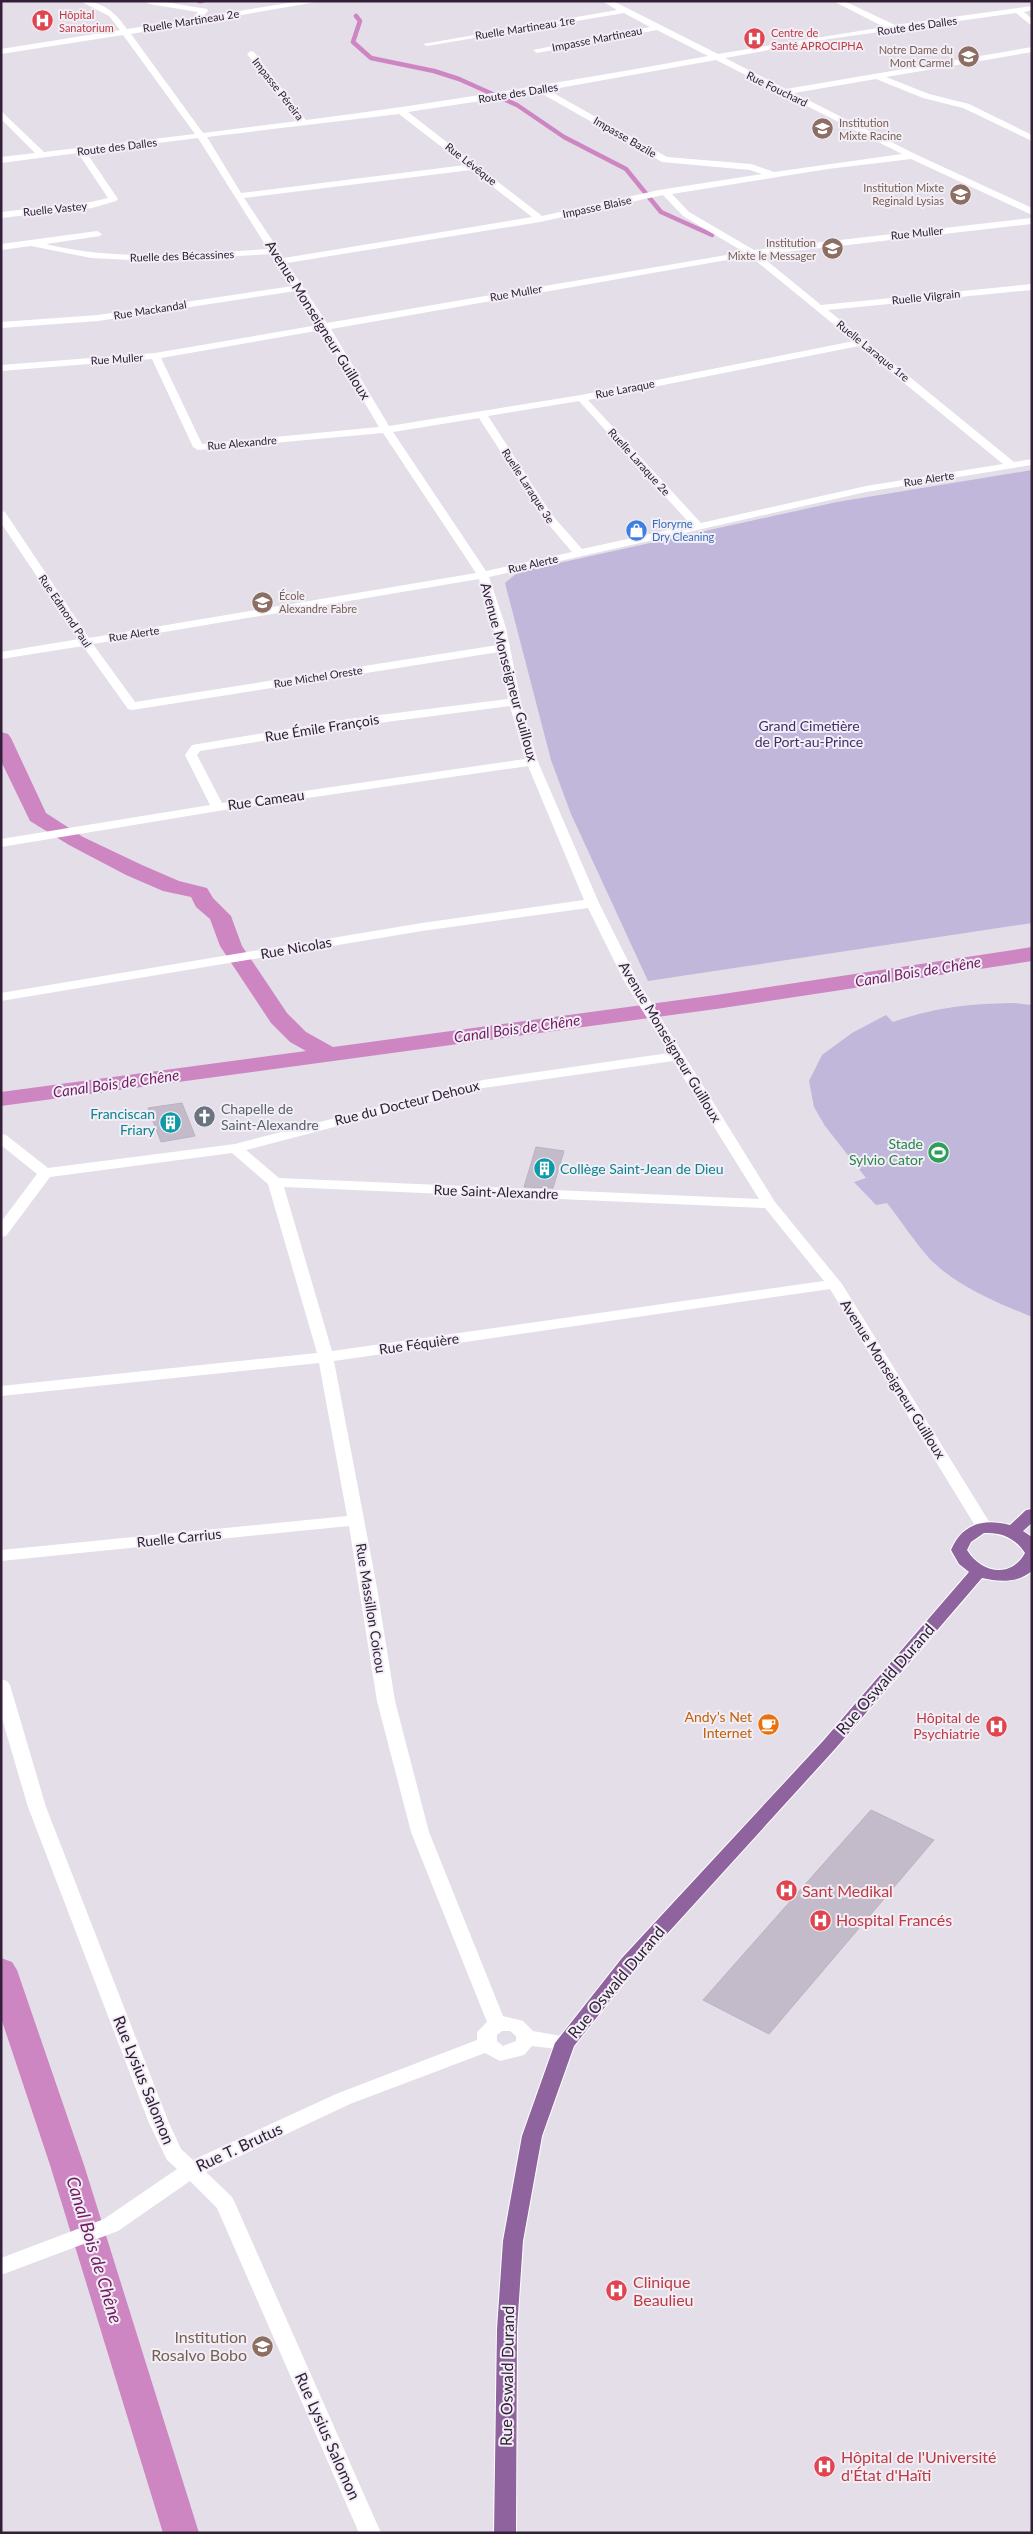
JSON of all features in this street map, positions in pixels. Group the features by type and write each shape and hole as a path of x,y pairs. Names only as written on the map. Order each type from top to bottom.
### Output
{"main road":[{"path":"1030,1566 1018,1572 998,1576 978,1572 968,1566 961,1558 959,1550 960,1543 965,1536 985,1528 1025,1538 1032,1514"},
{"name":"Rue Oswald Durand","path":"505,2533 507,2329 513,2242 532,2136 565,2043 629,1963 829,1744 978,1572"}],"street":[{"name":"Avenue Monseigneur Guilloux","path":"84,1 112,14 202,137 238,196 324,326 386,430 483,576 504,648 515,702 532,762 592,903 630,981 769,1204 834,1284 985,1528"},
{"name":"Ruelle Martineau 2e","path":"1,52 318,1"},
{"name":"Rue Fouchard","path":"606,1 713,57 912,156 1032,212"},
{"path":"837,1 896,29"},
{"path":"149,2 204,11 196,16 196,20"},
{"name":"Route des Dalles","path":"1,160 202,137 402,111 540,89 713,57 1032,8"},
{"name":"Ruelle Martineau 1re","path":"427,44 624,11"},
{"path":"1019,11 1032,24"},
{"name":"Impasse Martineau","path":"537,50 656,28"},
{"path":"784,92 1032,49"},
{"name":"Impasse Péreira","path":"251,54 305,124"},
{"path":"879,77 926,96 966,106 1032,138"},
{"name":"Impasse Bazile","path":"540,89 665,160 751,167 774,175"},
{"name":"Rue Lévêque","path":"402,111 540,219"},
{"path":"1,114 42,155"},
{"name":"Ruelle Vastey","path":"1,215 109,202 113,196 81,151"},
{"name":"Impasse Blaise","path":"282,261 540,219 665,192 870,160 912,156"},
{"path":"238,196 475,167"},
{"name":"Ruelle Laraque 1re","path":"665,192 686,214 752,252 864,342 1011,465"},
{"name":"Rue Muller","path":"1,368 155,356 752,252 1032,220"},
{"name":"Ruelle des Bécassines","path":"1,246 98,234"},
{"name":"Ruelle des Bécassines","path":"31,243 81,254 116,258 173,259 275,251"},
{"name":"Ruelle Vilgrain","path":"820,308 1032,287"},
{"name":"Rue Mackandal","path":"1,326 98,318 298,288"},
{"name":"Rue Laraque","path":"386,430 581,398 864,342"},
{"name":"Rue Alexandre","path":"155,356 198,447 386,430"},
{"name":"Ruelle Laraque 2e","path":"581,398 698,526"},
{"name":"Ruelle Laraque 3e","path":"482,415 548,517 579,553"},
{"name":"Rue Alerte","path":"1,656 483,576 866,489 1032,462"},
{"name":"Rue Edmond Paul","path":"1,514 6,532 132,706"},
{"name":"Rue Michel Oreste","path":"132,706 504,648"},
{"name":"Rue Émile François","path":"218,807 191,755 196,748 348,723 515,702"},
{"name":"Rue Cameau","path":"1,843 47,837 218,807 532,762"},
{"name":"Rue Nicolas","path":"1,997 422,927 592,903"},
{"name":"Rue du Docteur Dehoux","path":"45,1173 235,1148 482,1084 677,1056"},
{"path":"1,1138 45,1173 1,1233"},
{"path":"235,1148 275,1182"},
{"name":"Rue Saint-Alexandre","path":"275,1182 769,1204"},
{"name":"Rue Massillon Coicou","path":"275,1182 326,1357 357,1520 386,1701 420,1832 497,2024"},
{"name":"Rue Féquière","path":"1,1391 326,1357 834,1284"},
{"name":"Ruelle Carrius","path":"1,1556 357,1520"},
{"name":"Rue Lysius Salomon","path":"1,1685 37,1807 156,2114 174,2154 225,2203 370,2533"},
{"path":"497,2024 516,2025 523,2030 526,2038 525,2045 518,2051 510,2054 500,2054 492,2050 487,2044 487,2032 497,2024"},
{"path":"526,2038 565,2043"},
{"name":"Rue T. Brutus","path":"1,2267 111,2225 191,2170 343,2099 487,2044"}],"green space":[{"name":"Grand Cimetière de Port-au-Prince","path":"1032,470 1032,923 648,981 571,814 551,760 505,583 518,572 837,502"},
{"name":"Stade Sylvio Cator","path":"1013,1003 1032,1005 1032,1317 977,1293 940,1268 929,1258 887,1203 876,1205 854,1182 866,1178 825,1126 814,1107 809,1081 822,1055 852,1033 886,1015 893,1022 952,1007"}],"building":[{"name":"Franciscan Friary","path":"182,1103 195,1136 161,1142 148,1108"},
{"name":"Collège Saint-Jean de Dieu","path":"536,1147 564,1151 553,1188 524,1187"},
{"name":"Hospital Francés","path":"871,1810 934,1840 769,2034 703,2000"}],"waterway":[{"path":"356,16 360,21 353,42 371,58 434,71 459,79 517,105 564,137 626,169 661,212 712,235"},
{"path":"1,738 37,817 76,841 134,870 171,886 199,893 204,902 220,916 231,946 279,1018 298,1037 329,1054"},
{"name":"Canal Bois de Chêne","path":"329,1054 716,1002 1032,954"},
{"name":"Canal Bois de Chêne","path":"1,1099 329,1054"},
{"name":"Canal Bois de Chêne","path":"1,1970 67,2165 181,2533"}],"place":[{"name":"Hôpital Sanatorium","path":"43,21"},
{"name":"Centre de Santé APROCIPHA","path":"755,39"},
{"name":"Notre Dame du Mont Carmel","path":"969,56"},
{"name":"Institution Mixte Racine","path":"823,129"},
{"name":"Institution Mixte Reginald Lysias","path":"960,194"},
{"name":"Institution Mixte le Messager","path":"832,249"},
{"name":"Floryrne Dry Cleaning","path":"636,530"},
{"name":"École Alexandre Fabre","path":"263,602"},
{"name":"Chapelle de Saint-Alexandre","path":"205,1117"},
{"name":"Franciscan Friary","path":"171,1122"},
{"name":"Stade Sylvio Cator","path":"939,1152"},
{"name":"Collège Saint-Jean de Dieu","path":"544,1169"},
{"name":"Andy’s Net Internet","path":"768,1725"},
{"name":"Hôpital de Psychiatrie","path":"996,1726"},
{"name":"Sant Medikal","path":"786,1891"},
{"name":"Hospital Francés","path":"820,1920"},
{"name":"Clinique Beaulieu","path":"617,2291"},
{"name":"Institution Rosalvo Bobo","path":"263,2346"},
{"name":"Hôpital de l'Université d'État d'Haïti","path":"825,2466"}]}
